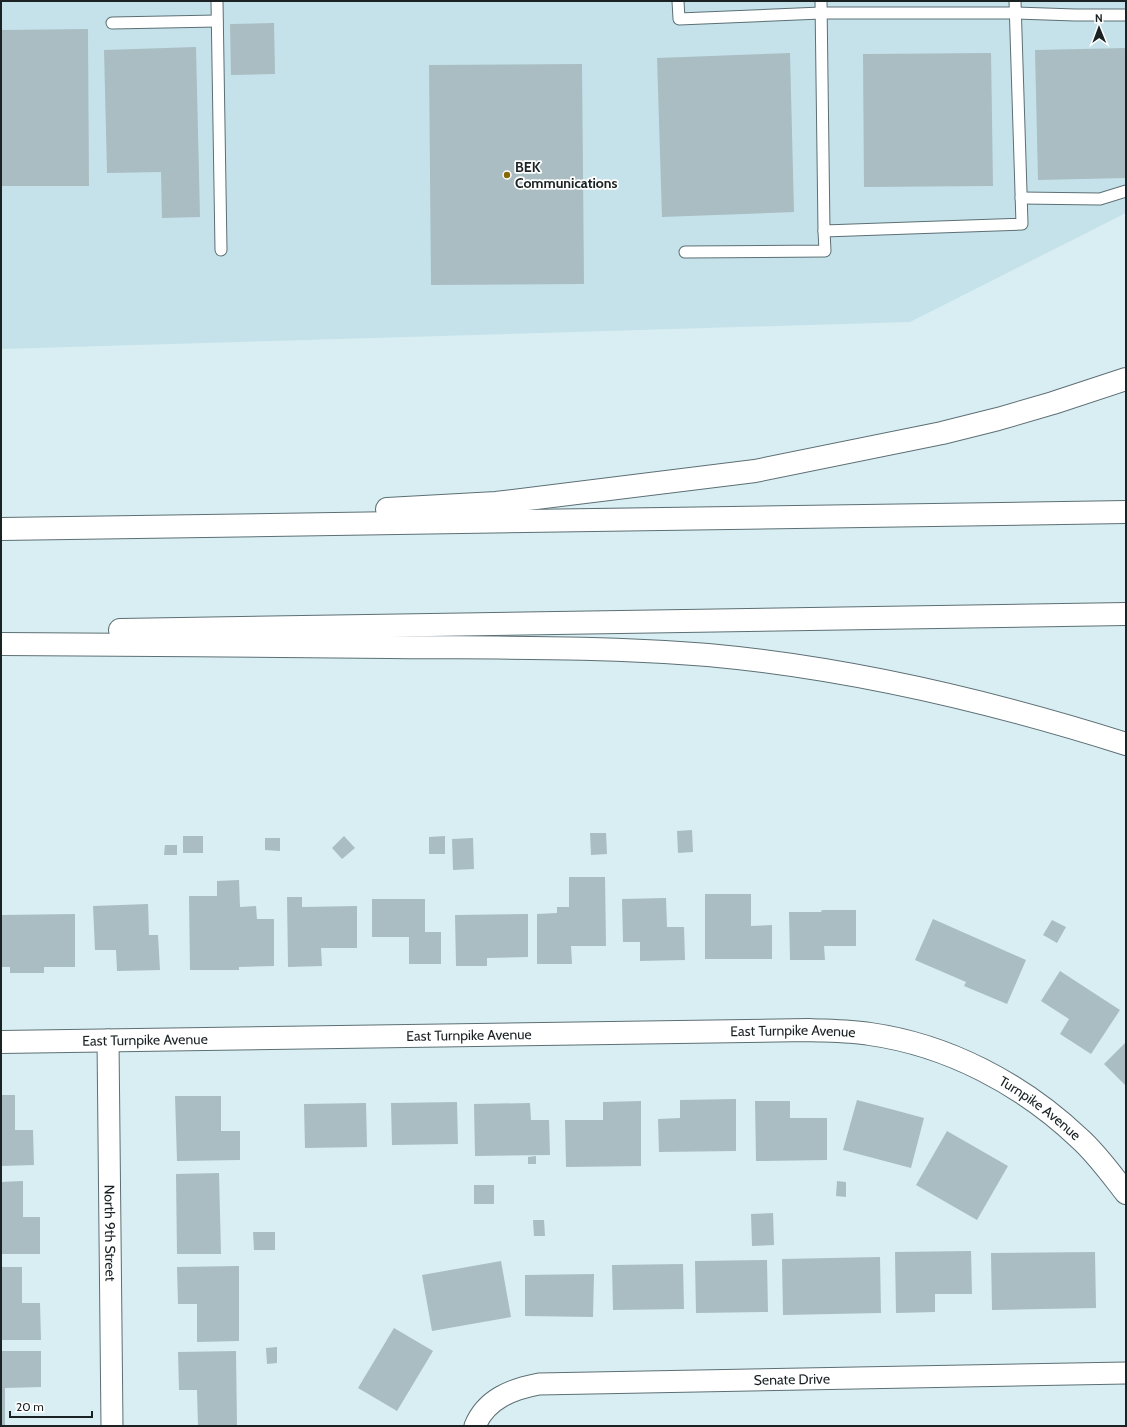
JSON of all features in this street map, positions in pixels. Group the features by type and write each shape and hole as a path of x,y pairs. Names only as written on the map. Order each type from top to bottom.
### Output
{"main road":[{"path":"1,530 496,503 755,471 956,429 1053,403 1126,379"},
{"path":"22,529 1126,512"},
{"path":"1,632 1126,614"},
{"path":"1,644 549,648 657,651 710,655 768,662 830,672 944,694 1076,728 1126,744"},
{"name":"East Turnpike Avenue","path":"1,1042 809,1030 871,1034 902,1040 934,1050"},
{"name":"Turnpike Avenue","path":"934,1050 964,1061 993,1075 1021,1092 1051,1114 1079,1138 1104,1164 1126,1194"}],"street":[{"name":"North 9th Street","path":"108,1040 112,1426"},
{"name":"Senate Drive","path":"475,1426 487,1407 503,1394 521,1387 539,1384 1126,1373"}],"lane":[{"path":"217,1 221,250"},
{"path":"678,1 679,19 821,14 1016,13 1126,15"},
{"path":"685,252 825,251 821,1"},
{"path":"824,230 1022,224 1015,1"},
{"path":"112,23 217,21"},
{"path":"1021,198 1100,198 1126,191"}],"shaded area":[{"path":"1,1 1126,1 1126,213 910,322 1,349"}],"building":[{"path":"274,23 275,74 231,75 230,24"},
{"path":"88,29 89,186 1,186 2,30"},
{"path":"196,47 200,217 162,218 161,172 107,173 104,50"},
{"path":"1126,48 1126,178 1038,180 1035,50"},
{"path":"790,53 794,212 662,217 657,58"},
{"path":"991,53 993,186 864,187 863,54"},
{"name":"BEK Communications","path":"582,64 584,284 431,285 429,65"},
{"path":"692,830 693,852 678,853 677,831"},
{"path":"590,833 606,833 607,854 591,855"},
{"path":"183,836 203,836 203,853 183,853"},
{"path":"344,836 355,848 342,859 332,848"},
{"path":"445,836 445,854 429,854 429,837"},
{"path":"265,838 280,838 280,851 265,850"},
{"path":"473,838 474,869 453,870 452,839"},
{"path":"165,845 177,845 177,855 164,855"},
{"path":"569,877 605,877 606,946 571,946 572,964 537,964 537,914 557,913 557,907 569,907"},
{"path":"239,880 240,907 256,906 257,919 274,919 274,966 239,967 239,970 190,970 189,896 217,896 217,881"},
{"path":"705,894 751,894 751,926 772,925 772,959 705,959"},
{"path":"287,897 302,897 302,907 357,906 357,948 321,948 322,966 288,967"},
{"path":"666,898 667,927 684,927 685,960 640,961 640,942 623,942 622,899"},
{"path":"372,899 425,899 425,932 441,932 441,964 409,964 409,937 372,937"},
{"path":"148,904 149,935 158,935 160,970 117,971 116,950 95,950 93,906"},
{"path":"822,910 856,910 856,946 824,946 825,960 790,960 789,912 821,912"},
{"path":"75,914 75,967 44,967 44,973 10,973 10,967 1,967 1,915"},
{"path":"528,914 528,957 487,958 487,966 456,966 455,915"},
{"path":"933,919 1026,960 1007,1004 964,986 966,982 915,960"},
{"path":"1052,920 1066,927 1057,943 1043,935"},
{"path":"1060,971 1120,1010 1091,1054 1060,1034 1069,1019 1041,1001"},
{"path":"1126,1042 1126,1086 1104,1064"},
{"path":"1,1095 15,1095 15,1130 33,1130 34,1165 1,1166"},
{"path":"175,1096 221,1096 221,1131 240,1131 240,1160 177,1161"},
{"path":"736,1099 736,1151 659,1152 658,1119 680,1118 680,1100"},
{"path":"857,1100 924,1118 911,1168 843,1150"},
{"path":"641,1101 641,1166 566,1167 565,1120 603,1120 603,1102"},
{"path":"755,1101 790,1101 790,1118 827,1118 827,1160 756,1161"},
{"path":"457,1102 458,1144 392,1145 391,1103"},
{"path":"366,1103 367,1147 305,1148 304,1104"},
{"path":"530,1103 531,1120 549,1120 550,1155 475,1156 474,1104"},
{"path":"947,1131 1008,1166 977,1220 916,1185"},
{"path":"536,1156 536,1164 528,1164 528,1157"},
{"path":"219,1173 221,1254 177,1254 176,1174"},
{"path":"23,1181 23,1217 40,1217 40,1254 1,1254 1,1182"},
{"path":"837,1181 846,1182 846,1197 836,1196"},
{"path":"474,1185 494,1185 494,1204 474,1204"},
{"path":"773,1213 774,1245 752,1246 751,1214"},
{"path":"533,1220 544,1220 545,1236 534,1236"},
{"path":"253,1232 275,1232 275,1250 254,1250"},
{"path":"971,1251 972,1294 935,1294 935,1312 896,1313 895,1252"},
{"path":"1095,1252 1096,1308 992,1310 991,1253"},
{"path":"880,1257 881,1313 783,1315 782,1259"},
{"path":"767,1260 768,1312 696,1313 695,1261"},
{"path":"501,1261 511,1317 432,1331 422,1275"},
{"path":"683,1264 684,1309 613,1310 612,1265"},
{"path":"239,1266 239,1341 197,1342 197,1304 178,1304 177,1267"},
{"path":"1,1267 22,1267 22,1303 40,1303 41,1340 1,1340"},
{"path":"594,1274 593,1317 525,1316 525,1275"},
{"path":"394,1328 433,1351 397,1411 358,1388"},
{"path":"277,1347 277,1363 267,1364 266,1348"},
{"path":"1,1351 41,1351 41,1387 5,1388 5,1426 1,1426"},
{"path":"236,1351 237,1426 198,1426 197,1390 179,1390 178,1352"}],"place":[{"name":"BEK Communications","path":"507,175"}]}
